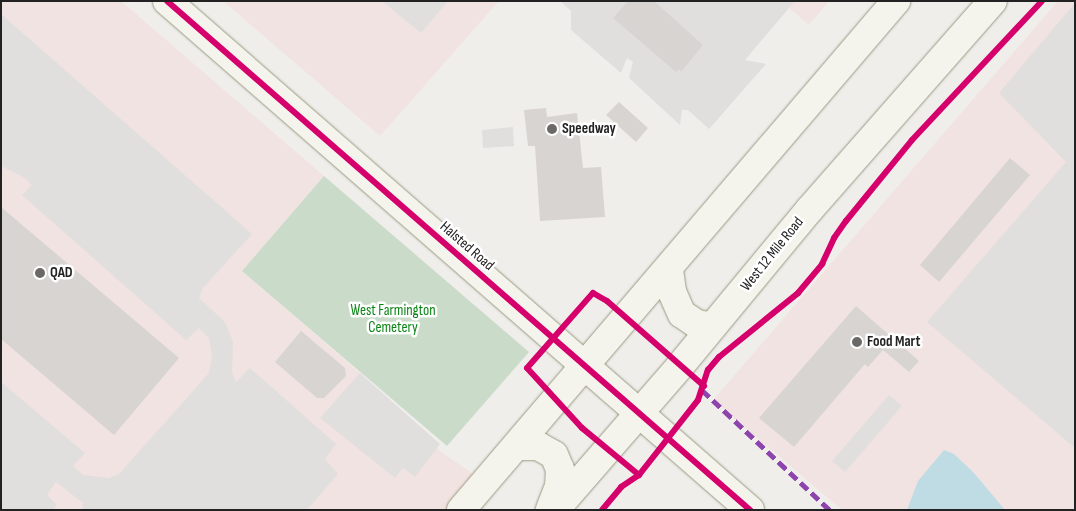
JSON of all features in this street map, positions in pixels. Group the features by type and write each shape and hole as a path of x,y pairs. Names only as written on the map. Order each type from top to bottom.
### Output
{"main road":[{"name":"Halsted Road","path":"167,1 750,510"},
{"path":"461,510 584,364 669,270 896,1"},
{"name":"West 12 Mile Road","path":"554,510 712,328 810,209 983,8"},
{"path":"669,270 672,292 682,314 697,324 712,328"},
{"path":"516,446 538,446 554,455 560,469 559,486 550,510"}],"shaded area":[{"path":"1,1 121,1 324,176 242,271 360,373 441,452 478,477 448,510 1,510"},
{"path":"223,1 499,1 380,136"},
{"path":"382,1 448,1 421,33"},
{"path":"560,1 795,1 745,60 766,64 709,129 688,110 682,110 680,125 629,78 633,62 627,58 621,73 571,30 571,11"},
{"path":"781,1 829,1 809,25"},
{"path":"1058,1 1075,1 1075,510 842,510 713,400"},
{"path":"1075,3 1075,448 927,322 1066,162 999,93"},
{"path":"1,14 252,234 203,288 199,298 225,322 233,342 232,372 236,382 250,368 336,444 325,459 338,474 307,510 82,510 83,503 56,482 47,495 57,505 53,510 1,510 1,382 85,453 73,466 83,475 109,478 119,474 209,373 212,355 209,338 199,328 186,340 22,195 32,185 25,178 1,166"},
{"path":"513,127 514,146 483,148 482,130"},
{"path":"360,373 440,444 415,477 403,468 395,478 320,418"},
{"path":"889,395 902,406 845,472 832,461"}],"green space":[{"name":"West Farmington Cemetery","path":"324,176 529,352 447,446 242,271"}],"water":[{"path":"944,450 954,454 974,473 1005,510 907,510 918,481"}],"building":[{"path":"628,1 654,1 703,45 681,72 679,69 676,72 613,18"},
{"path":"619,102 648,128 636,142 606,115"},
{"path":"546,108 547,117 577,113 583,168 601,167 605,217 540,221 535,146 528,146 524,110"},
{"path":"1010,158 1030,175 939,282 920,265"},
{"name":"QAD","path":"1,207 179,358 114,435 1,339"},
{"path":"856,306 919,361 909,372 883,350 868,367 865,364 794,447 759,418"},
{"path":"301,331 345,368 346,376 324,398 317,398 275,362"}],"marked path":[{"path":"702,390 830,510"}],"cycle path":[{"path":"167,1 750,510"},
{"path":"602,510 621,487 639,475 698,400 708,370 719,357 798,293 822,264 834,238 846,221 912,140 1042,1"},
{"path":"639,475 582,428 527,368 593,293 607,301 704,386"}],"place":[{"name":"Speedway","path":"552,129"},
{"name":"QAD","path":"40,273"},
{"name":"Food Mart","path":"857,342"}]}
